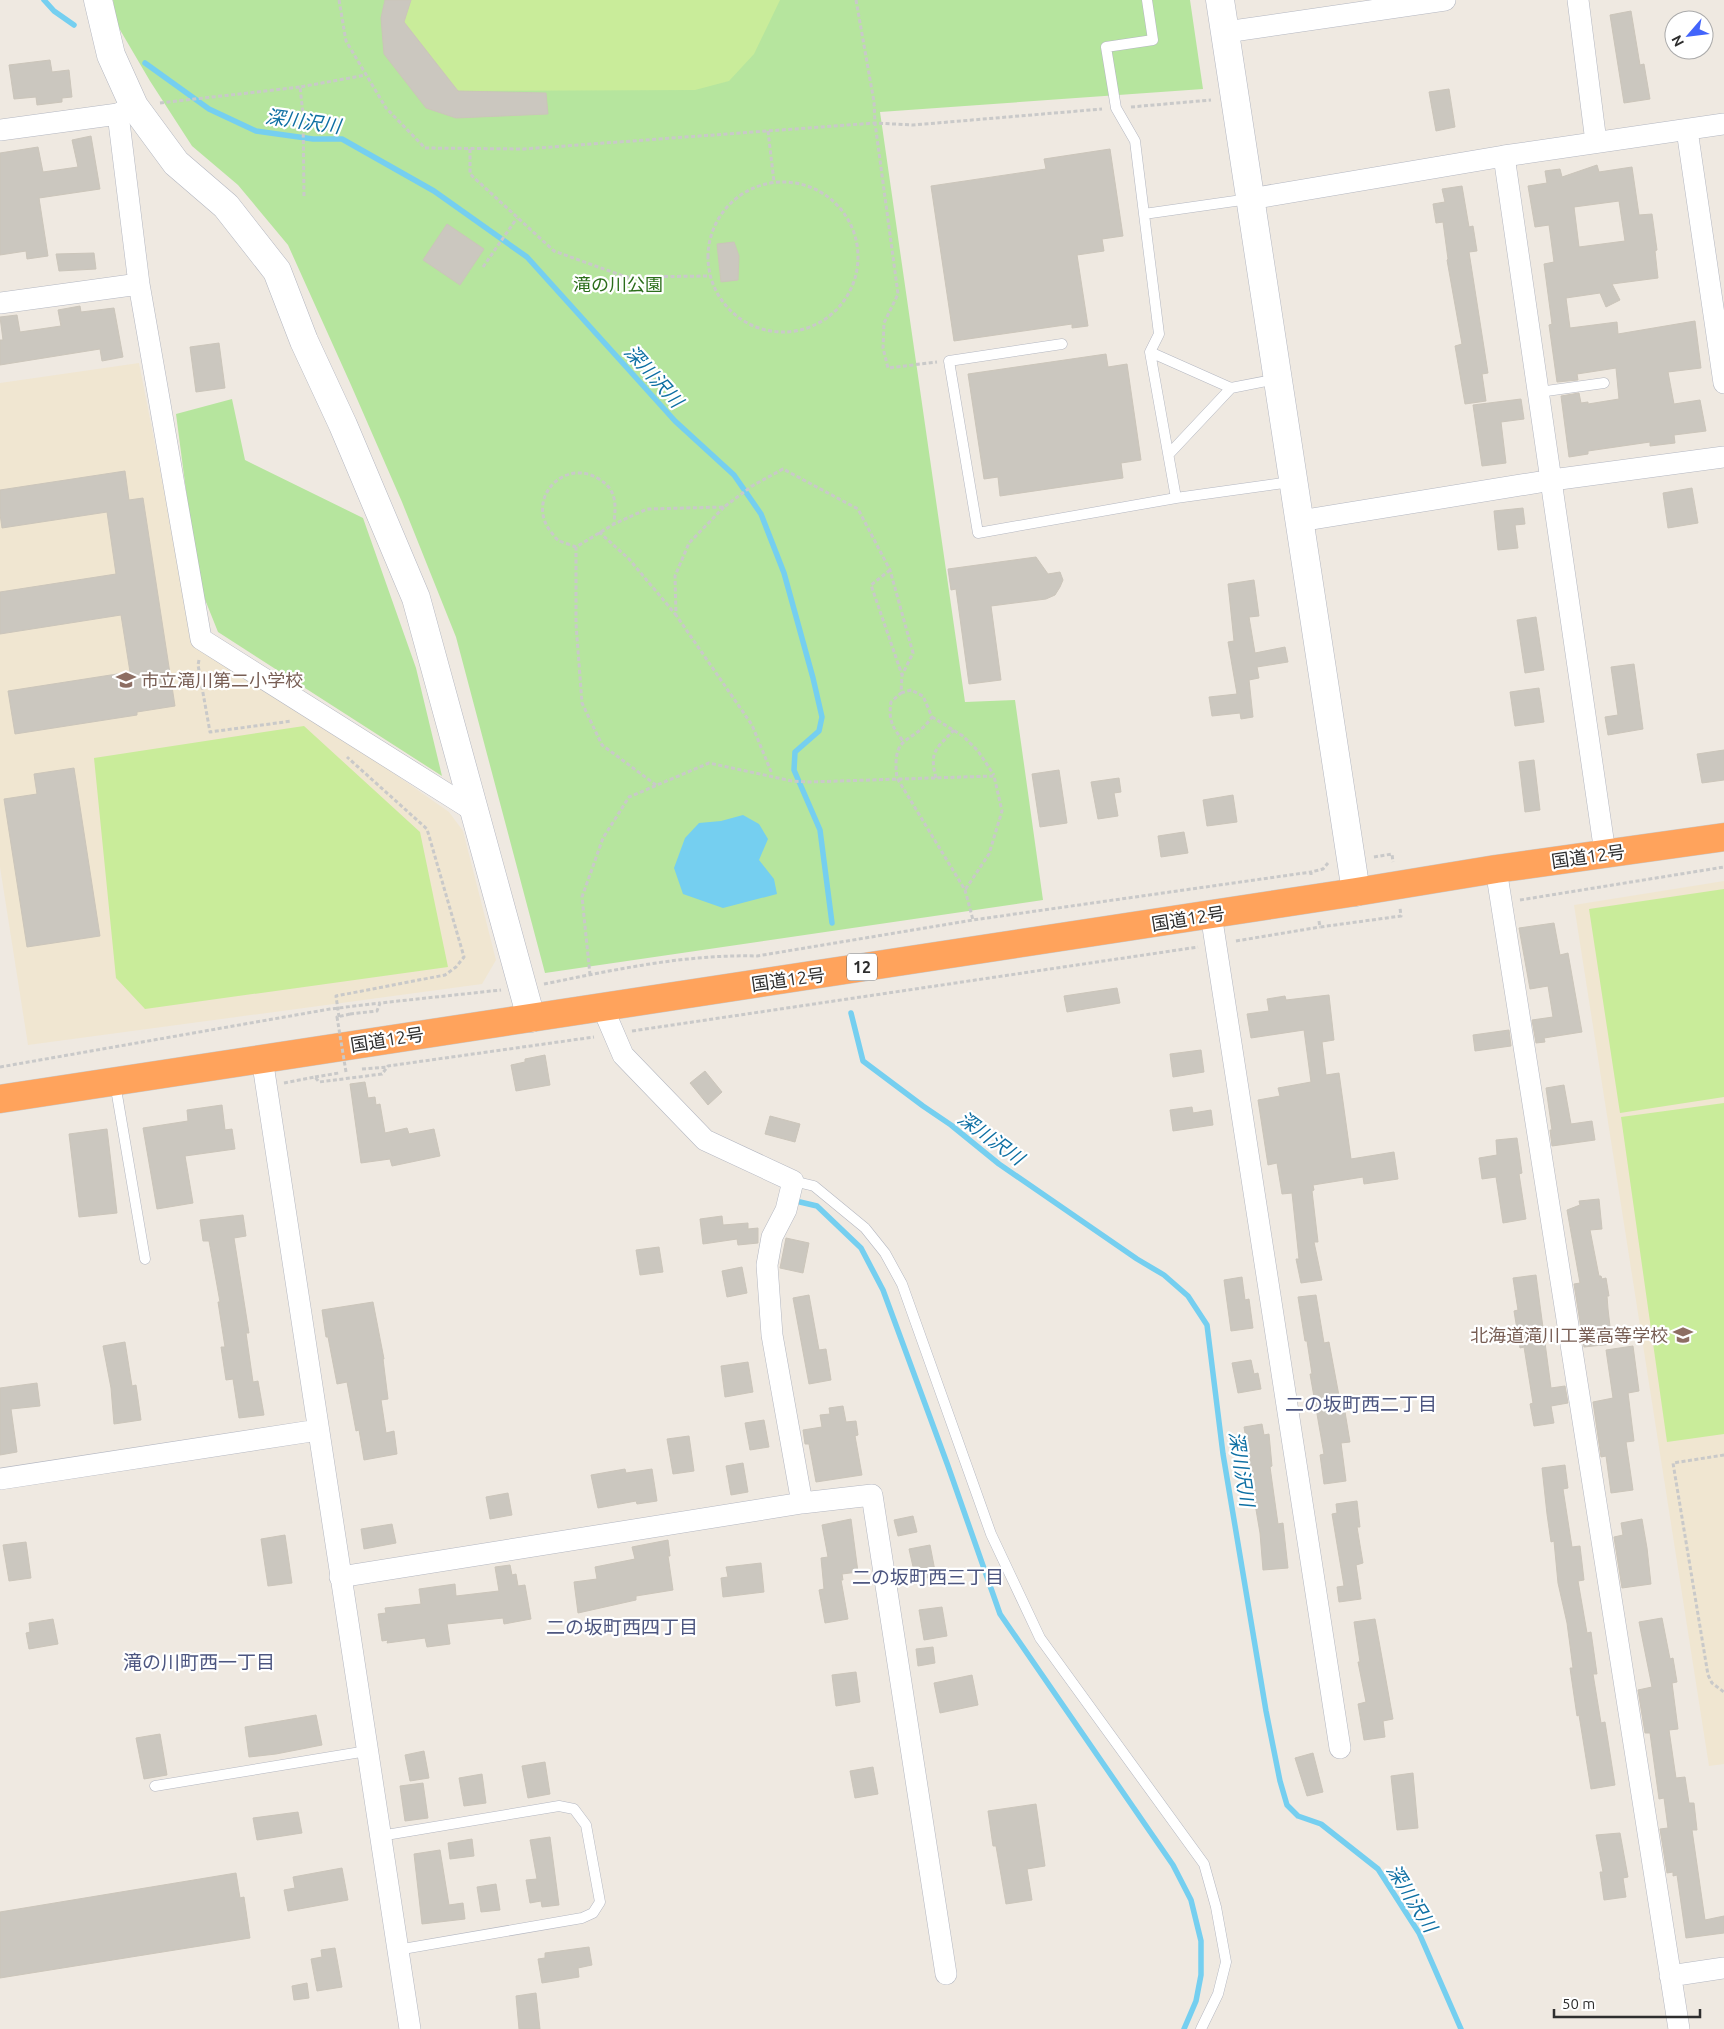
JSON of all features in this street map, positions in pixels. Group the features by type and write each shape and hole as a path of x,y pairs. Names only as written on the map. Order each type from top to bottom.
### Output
{"highway":[{"name":"国道12号","path":"0,1100 262,1058 1356,892 1496,869 1724,837"}],"street":[{"path":"98,0 111,55 135,108 176,162 226,206 277,272 304,341 343,425 416,598 531,1018"},
{"path":"1220,0 1356,892"},
{"path":"1226,32 1445,0"},
{"path":"1578,0 1596,142"},
{"path":"0,130 135,108"},
{"path":"135,108 139,284 201,639 474,811"},
{"path":"1250,199 1504,156 1724,124"},
{"path":"1687,130 1724,383"},
{"path":"1504,156 1605,853"},
{"path":"0,303 139,284"},
{"path":"1300,520 1552,480 1724,456"},
{"path":"1496,869 1679,2029"},
{"path":"1211,914 1340,1748"},
{"path":"602,1006 623,1055 705,1140 793,1181 786,1210 772,1237 766,1266 772,1336 802,1503"},
{"path":"262,1058 410,2029"},
{"path":"0,1479 318,1430"},
{"path":"340,1577 802,1503 872,1495 946,1974"},
{"path":"1670,1976 1724,1968"}],"lane":[{"path":"1147,0 1153,40 1106,47 1116,108 1135,141 1158,334 1150,352 1176,498"},
{"path":"1144,214 1250,199"},
{"path":"1062,344 948,361 978,533 1176,498 1294,481"},
{"path":"1150,352 1231,388"},
{"path":"1169,454 1231,388 1278,378"},
{"path":"1539,392 1604,383"},
{"path":"115,1082 145,1259"},
{"path":"793,1181 814,1186 841,1206 864,1228 885,1253 902,1284 990,1534 1040,1638 1204,1864 1216,1906 1226,1962 1218,1994 1201,2029"},
{"path":"155,1786 367,1752"},
{"path":"380,1836 559,1806 574,1809 586,1825 600,1902 592,1913 582,1918 397,1950"}],"path":[{"path":"339,0 346,42 386,108 425,148 524,149 875,123 912,125 1211,101 1210,92"},
{"path":"856,0 874,102 875,123 898,294 884,323 883,348 888,368 948,361"},
{"path":"135,108 174,101 300,87 366,75"},
{"path":"300,87 303,114 304,196"},
{"path":"768,131 774,182"},
{"path":"470,149 470,174 554,251 626,277 710,276"},
{"path":"774,182 798,184 821,193 840,209 853,230 858,254 855,278 845,300 828,318 807,329 783,333 758,329 737,317 720,299 710,276 708,251 714,226 729,205 750,190 774,182"},
{"path":"483,267 518,218"},
{"path":"676,616 675,576 689,543 724,507 752,486 784,469 858,508 890,570 913,653 902,675"},
{"path":"576,547 557,540 544,523 542,503 551,484 569,473 590,473 607,484 616,503 614,524"},
{"path":"576,547 599,532 647,509 724,507"},
{"path":"599,532 628,559 676,616 752,725 772,775"},
{"path":"576,547 576,624 582,703 602,745 656,785"},
{"path":"890,570 870,585 902,675 901,694"},
{"path":"201,639 198,666 210,732 296,720"},
{"path":"903,741 893,728 889,716 891,702 901,694 911,690 923,696 932,717 963,736 978,751 994,776 1002,812 989,854 965,890"},
{"path":"932,717 924,728 903,741 894,760 897,778 965,890 973,920"},
{"path":"936,778 932,761 938,748 954,730"},
{"path":"341,752 428,829 464,957 456,967 445,975 336,996 339,1016 337,1017 346,1072"},
{"path":"590,975 582,897 603,838 629,797 709,763 772,775 792,781 808,782 994,776"},
{"path":"1502,902 1724,867"},
{"path":"0,1067 330,1010 522,988 622,968 727,955 757,956 973,920 1311,872"},
{"path":"356,1070 1216,945 1320,927"},
{"path":"339,1016 377,1011 380,1003"},
{"path":"315,1077 319,1082 382,1074 388,1066"},
{"path":"266,1087 338,1073"},
{"path":"1724,1455 1672,1463 1708,1675 1712,1683 1724,1692"}],"shaded area":[{"name":"市立滝川第二小学校","path":"139,363 195,647 309,714 449,812 463,831 496,960 482,984 28,1045 0,867 0,383"},
{"name":"北海道滝川工業高等学校","path":"1724,881 1724,1764 1709,1766 1574,905"}],"green space":[{"name":"滝の川公園","path":"113,0 1190,0 1203,89 880,112 965,702 1015,700 1043,900 545,973 456,637 402,502 351,385 288,245 238,185 192,146 150,81 116,23"},
{"path":"404,0 780,0 754,54 729,81 695,90 451,91 398,25"},
{"path":"232,399 245,460 363,518 416,668 442,776 218,632 198,582 176,414"},
{"path":"304,726 420,832 448,967 145,1009 116,978 94,758"},
{"path":"1724,889 1724,1097 1620,1113 1589,909"},
{"path":"1724,1103 1724,1434 1667,1442 1621,1117"}],"water":[{"path":"743,815 759,824 768,839 759,860 774,879 777,894 723,908 683,894 674,868 685,838 699,823 721,821"}],"building":[{"path":"385,0 411,0 404,22 458,91 546,93 548,114 456,118 426,108 384,54 381,18"},
{"path":"1631,11 1640,65 1644,64 1650,99 1624,103 1610,15"},
{"path":"50,60 52,72 69,70 72,97 62,98 62,102 37,105 36,97 14,99 9,65"},
{"path":"1449,89 1455,127 1436,131 1429,92"},
{"path":"91,136 100,189 39,198 48,256 27,259 26,251 0,255 0,153 38,147 43,172 78,167 72,140"},
{"path":"1110,149 1123,236 1102,239 1104,251 1077,255 1088,326 1072,328 1072,324 954,341 931,186 1046,169 1044,159"},
{"path":"1597,165 1599,172 1632,167 1639,215 1652,214 1657,250 1655,251 1658,278 1612,284 1620,300 1606,307 1600,293 1566,298 1570,328 1617,322 1618,334 1695,321 1701,368 1668,372 1674,404 1700,400 1706,431 1674,435 1675,443 1650,446 1650,442 1588,451 1588,454 1569,457 1561,396 1579,393 1581,403 1588,402 1588,404 1619,399 1616,368 1577,374 1578,380 1557,382 1549,325 1552,324 1544,264 1554,262 1549,225 1535,227 1528,186 1547,183 1545,171 1560,169 1562,177","holes":["1619,201 1625,241 1579,247 1574,207"]},
{"path":"1462,186 1469,227 1473,226 1477,251 1469,252 1488,373 1482,374 1486,401 1465,404 1455,346 1462,344 1447,260 1443,222 1436,223 1433,204 1445,202 1442,189"},
{"path":"447,224 484,249 460,285 423,260"},
{"path":"734,242 739,256 738,280 721,282 717,244"},
{"path":"94,253 96,269 59,271 56,254"},
{"path":"80,306 81,312 114,308 123,357 102,361 100,349 0,365 0,340 3,340 0,317 17,315 20,332 61,326 58,310"},
{"path":"219,343 225,388 196,392 190,347"},
{"path":"1106,354 1108,367 1127,364 1141,460 1121,463 1123,478 1000,496 998,477 984,479 968,374"},
{"path":"1521,399 1524,419 1501,422 1506,463 1482,466 1473,405"},
{"path":"125,471 129,500 143,498 175,706 137,712 137,715 15,734 8,691 130,672 121,615 0,634 0,592 116,574 107,512 2,528 0,490"},
{"path":"1692,488 1698,523 1668,528 1663,493"},
{"path":"1523,508 1525,524 1515,525 1518,548 1498,550 1494,511"},
{"path":"1036,557 1048,574 1060,572 1063,580 1060,587 1055,595 1046,599 991,606 1001,680 969,684 956,589 951,590 948,569"},
{"path":"1254,580 1259,616 1249,617 1255,653 1285,647 1288,662 1257,667 1259,678 1249,680 1253,717 1241,719 1240,713 1212,716 1209,697 1237,694 1228,642 1234,641 1228,584"},
{"path":"1536,617 1544,670 1525,673 1517,620"},
{"path":"1634,664 1643,729 1608,735 1605,717 1618,715 1611,667"},
{"path":"1539,688 1544,722 1515,726 1510,692"},
{"path":"1724,750 1724,780 1702,783 1697,754"},
{"path":"1534,760 1540,810 1525,812 1519,762"},
{"path":"74,768 100,936 27,947 4,799 37,794 34,774"},
{"path":"1059,770 1067,823 1040,827 1032,774"},
{"path":"1119,778 1121,792 1114,793 1118,816 1098,819 1091,782"},
{"path":"1233,795 1237,822 1207,826 1203,800"},
{"path":"1184,832 1188,853 1161,857 1158,836"},
{"path":"1554,923 1560,955 1568,953 1582,1032 1544,1038 1545,1042 1536,1043 1532,1020 1553,1017 1548,986 1530,989 1519,928"},
{"path":"1117,988 1120,1003 1067,1012 1064,996"},
{"path":"1329,995 1334,1040 1322,1042 1326,1075 1339,1073 1351,1159 1394,1152 1398,1179 1364,1184 1363,1177 1313,1185 1314,1190 1312,1191 1318,1242 1314,1242 1322,1280 1301,1283 1296,1259 1299,1259 1292,1193 1282,1194 1277,1163 1268,1165 1258,1100 1280,1096 1278,1088 1311,1082 1304,1030 1251,1038 1247,1014 1269,1011 1267,999 1285,996 1286,1000"},
{"path":"1509,1030 1511,1046 1475,1051 1473,1035"},
{"path":"1201,1050 1204,1072 1173,1077 1170,1054"},
{"path":"545,1055 550,1085 516,1091 511,1065 525,1062 525,1059"},
{"path":"705,1071 722,1092 708,1105 690,1083"},
{"path":"365,1082 368,1098 375,1097 376,1105 380,1104 385,1133 407,1128 409,1134 434,1129 440,1156 392,1166 390,1159 361,1163 350,1084"},
{"path":"1564,1085 1571,1124 1592,1121 1595,1140 1552,1146 1550,1130 1552,1130 1546,1088"},
{"path":"222,1105 225,1130 232,1129 235,1149 185,1156 193,1203 157,1209 143,1128 188,1121 187,1110"},
{"path":"1192,1107 1193,1113 1211,1110 1213,1125 1173,1131 1170,1110"},
{"path":"770,1116 800,1124 795,1142 765,1134"},
{"path":"107,1129 117,1213 79,1217 69,1134"},
{"path":"1517,1138 1522,1173 1519,1174 1526,1219 1503,1223 1496,1177 1482,1179 1479,1158 1497,1155 1496,1140"},
{"path":"1599,1199 1602,1229 1590,1230 1599,1276 1602,1279 1606,1278 1612,1344 1584,1347 1574,1284 1580,1283 1567,1210 1580,1205 1579,1201"},
{"path":"243,1215 246,1236 234,1238 249,1333 246,1333 253,1382 258,1381 264,1415 239,1418 233,1379 226,1380 221,1347 225,1347 218,1302 220,1302 209,1241 203,1241 200,1220"},
{"path":"722,1216 723,1225 748,1223 748,1229 758,1228 758,1243 738,1245 737,1239 703,1244 700,1219"},
{"path":"786,1238 809,1243 803,1273 780,1268"},
{"path":"659,1247 663,1272 640,1275 636,1250"},
{"path":"742,1267 747,1293 727,1297 722,1271"},
{"path":"1536,1275 1551,1388 1565,1386 1568,1403 1551,1406 1554,1423 1534,1426 1530,1404 1533,1403 1524,1347 1520,1348 1514,1311 1518,1310 1513,1278"},
{"path":"1242,1277 1245,1300 1249,1299 1253,1328 1231,1331 1224,1280"},
{"path":"809,1295 819,1350 826,1349 831,1380 809,1384 793,1298"},
{"path":"1316,1295 1324,1343 1329,1342 1342,1412 1345,1412 1350,1442 1341,1443 1346,1481 1324,1484 1320,1455 1324,1454 1310,1374 1312,1374 1307,1341 1305,1341 1298,1297"},
{"path":"373,1302 384,1359 388,1399 381,1400 386,1433 394,1431 397,1454 364,1460 359,1430 356,1431 347,1382 337,1384 322,1310"},
{"path":"125,1342 132,1386 136,1385 141,1420 114,1424 111,1388 103,1346"},
{"path":"1633,1346 1639,1391 1628,1393 1634,1441 1626,1442 1633,1490 1611,1493 1606,1456 1601,1457 1593,1402 1613,1398 1606,1350"},
{"path":"1251,1360 1254,1374 1258,1373 1261,1389 1238,1393 1232,1363"},
{"path":"748,1362 753,1392 725,1397 721,1366"},
{"path":"37,1383 40,1406 11,1409 17,1452 0,1455 0,1388"},
{"path":"843,1406 846,1422 856,1421 858,1435 855,1436 862,1475 816,1482 809,1444 805,1444 803,1430 822,1427 820,1415 830,1414 829,1408"},
{"path":"764,1420 769,1447 750,1450 745,1423"},
{"path":"1262,1424 1264,1435 1269,1434 1272,1466 1270,1467 1278,1524 1283,1523 1288,1568 1263,1570 1260,1533 1244,1427"},
{"path":"689,1436 694,1471 673,1474 667,1439"},
{"path":"743,1463 748,1492 731,1495 726,1466"},
{"path":"1565,1465 1568,1488 1563,1489 1572,1547 1580,1546 1584,1580 1578,1581 1587,1633 1591,1632 1597,1674 1593,1674 1601,1723 1605,1722 1615,1785 1591,1789 1579,1715 1577,1716 1570,1668 1573,1668 1567,1623 1558,1583 1554,1541 1551,1542 1542,1468"},
{"path":"625,1469 626,1473 652,1469 657,1501 637,1504 636,1501 598,1508 591,1475"},
{"path":"508,1493 512,1515 490,1519 486,1497"},
{"path":"1357,1501 1360,1527 1357,1527 1363,1563 1356,1565 1361,1599 1339,1602 1337,1587 1344,1586 1332,1514 1337,1513 1336,1504"},
{"path":"913,1516 917,1532 898,1536 894,1520"},
{"path":"851,1519 858,1572 842,1574 843,1580 841,1580 848,1619 825,1623 819,1590 824,1589 821,1558 828,1557 822,1525"},
{"path":"1642,1519 1651,1584 1622,1588 1614,1537 1623,1535 1621,1523"},
{"path":"392,1524 396,1543 364,1549 361,1529"},
{"path":"285,1535 292,1583 268,1586 261,1539"},
{"path":"668,1540 670,1556 668,1556 673,1590 636,1596 636,1600 578,1613 574,1582 597,1579 595,1567 635,1559 632,1547"},
{"path":"26,1542 31,1578 9,1581 3,1545"},
{"path":"930,1545 936,1576 916,1580 909,1549"},
{"path":"761,1563 764,1592 723,1597 721,1578 728,1577 726,1567"},
{"path":"510,1565 512,1575 516,1574 518,1586 525,1585 531,1619 504,1624 503,1618 447,1624 450,1644 427,1647 425,1638 387,1643 388,1640 382,1641 378,1614 386,1613 385,1608 421,1604 419,1589 455,1584 456,1596 499,1591 495,1567"},
{"path":"942,1607 947,1636 924,1640 919,1610"},
{"path":"1662,1618 1670,1659 1673,1658 1677,1682 1672,1683 1678,1729 1669,1730 1676,1778 1685,1777 1689,1803 1694,1803 1697,1830 1692,1830 1705,1920 1724,1916 1724,1933 1686,1938 1677,1875 1673,1876 1673,1872 1667,1873 1660,1829 1668,1828 1664,1798 1659,1799 1650,1733 1645,1733 1638,1690 1652,1687 1639,1622"},
{"path":"53,1619 58,1644 29,1649 26,1633 30,1632 29,1623"},
{"path":"1375,1619 1393,1719 1383,1721 1385,1737 1364,1740 1358,1704 1366,1702 1358,1662 1360,1662 1354,1622"},
{"path":"933,1647 935,1663 918,1666 916,1649"},
{"path":"856,1672 860,1702 836,1706 832,1675"},
{"path":"972,1675 978,1705 940,1713 934,1683"},
{"path":"316,1715 322,1745 249,1757 245,1727"},
{"path":"160,1734 167,1775 144,1779 136,1738"},
{"path":"424,1751 429,1778 410,1781 405,1755"},
{"path":"1313,1753 1323,1792 1307,1796 1295,1758"},
{"path":"545,1762 550,1794 528,1798 522,1766"},
{"path":"873,1767 878,1794 855,1798 850,1771"},
{"path":"1413,1773 1418,1828 1397,1830 1391,1776"},
{"path":"482,1774 486,1803 464,1806 459,1778"},
{"path":"423,1783 428,1818 405,1821 400,1786"},
{"path":"1036,1804 1045,1866 1027,1869 1032,1900 1006,1904 996,1846 993,1846 988,1811"},
{"path":"298,1812 302,1833 257,1840 253,1818"},
{"path":"1620,1833 1628,1877 1623,1878 1626,1897 1604,1900 1600,1872 1603,1872 1596,1835"},
{"path":"550,1837 559,1905 542,1907 541,1901 530,1903 526,1880 537,1879 530,1840"},
{"path":"472,1839 474,1856 450,1859 448,1843"},
{"path":"440,1850 449,1905 463,1903 465,1919 422,1924 414,1854"},
{"path":"342,1868 348,1900 288,1911 284,1890 295,1888 293,1877"},
{"path":"236,1873 240,1898 244,1897 250,1938 0,1978 0,1912"},
{"path":"496,1884 500,1910 481,1912 477,1887"},
{"path":"589,1947 592,1965 578,1968 579,1977 542,1983 538,1959 545,1958 545,1953"},
{"path":"335,1948 342,1987 317,1991 311,1959 322,1957 321,1950"},
{"path":"307,1983 309,1998 294,2000 292,1986"},
{"path":"536,1993 540,2029 519,2029 516,1996"}],"waterway":[{"name":"深川沢川","path":"44,0 54,11 74,25"},
{"name":"深川沢川","path":"145,63 209,109 256,131 313,139 342,139 434,191 527,257 675,421 734,475 761,514 784,573 822,717 819,731 795,752 794,770 820,830 832,923"},
{"name":"深川沢川","path":"851,1013 863,1061 951,1125 999,1164 1137,1259 1164,1275 1188,1296 1207,1325 1223,1454 1266,1711 1280,1781 1287,1805 1298,1816 1321,1824 1378,1869 1419,1933 1461,2029"},
{"path":"800,1202 817,1206 861,1248 883,1290 1000,1614 1173,1865 1191,1900 1201,1941 1201,1975 1196,2001 1184,2029"}],"place":[{"name":"市立滝川第二小学校","path":"126,680"},
{"name":"北海道滝川工業高等学校","path":"1683,1335"}],"district":[{"name":"二の坂町西二丁目","path":"1361,1404"},
{"name":"二の坂町西三丁目","path":"928,1577"},
{"name":"二の坂町西四丁目","path":"622,1627"},
{"name":"滝の川町西一丁目","path":"199,1662"}]}
